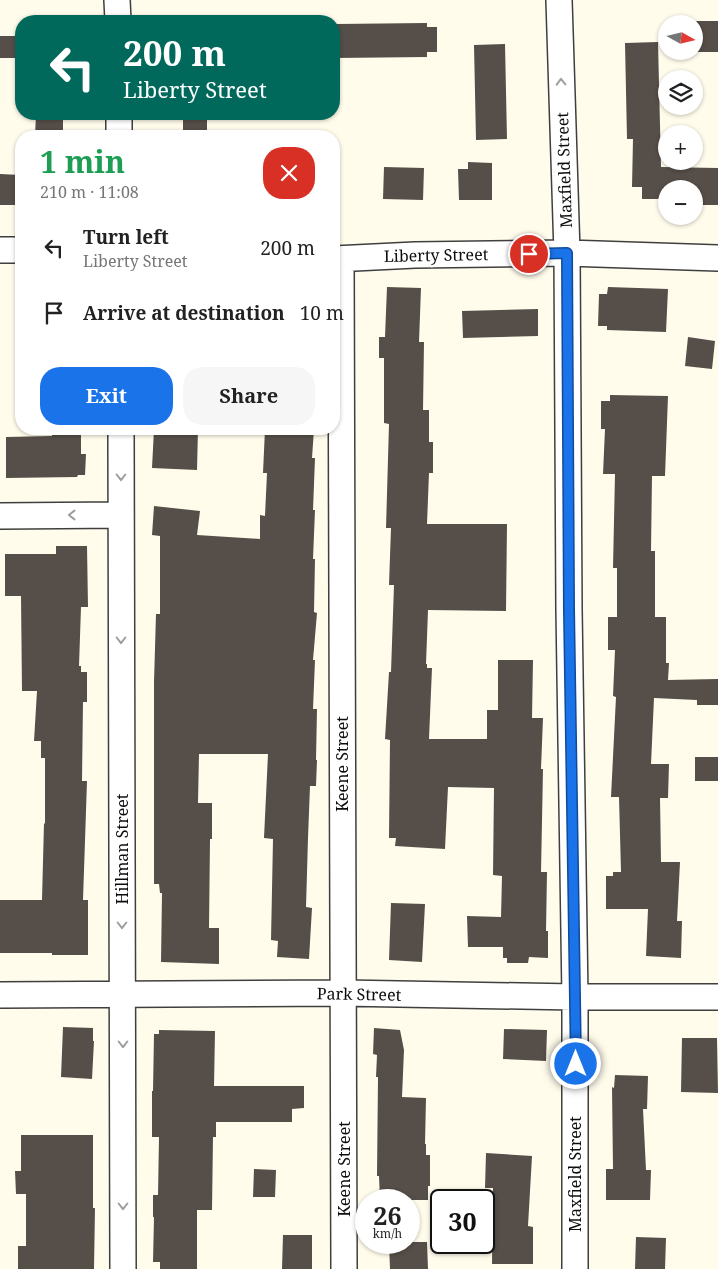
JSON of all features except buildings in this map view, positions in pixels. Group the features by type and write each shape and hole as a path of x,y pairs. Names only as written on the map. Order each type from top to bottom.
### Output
{"street":[{"path":"117,0 118,15"},
{"name":"Maxfield Street","path":"559,0 567,253 569,609 575,997 575,1269"},
{"path":"0,250 15,250"},
{"name":"Liberty Street","path":"340,259 415,255 567,253 718,258"},
{"name":"Hillman Street","path":"121,435 123,1269"},
{"name":"Keene Street","path":"338,435 344,1269"},
{"path":"0,516 121,515"},
{"name":"Park Street","path":"0,995 343,993 575,997 718,997"}],"route":[{"path":"529,254 567,253 569,609 576,1064"}]}
